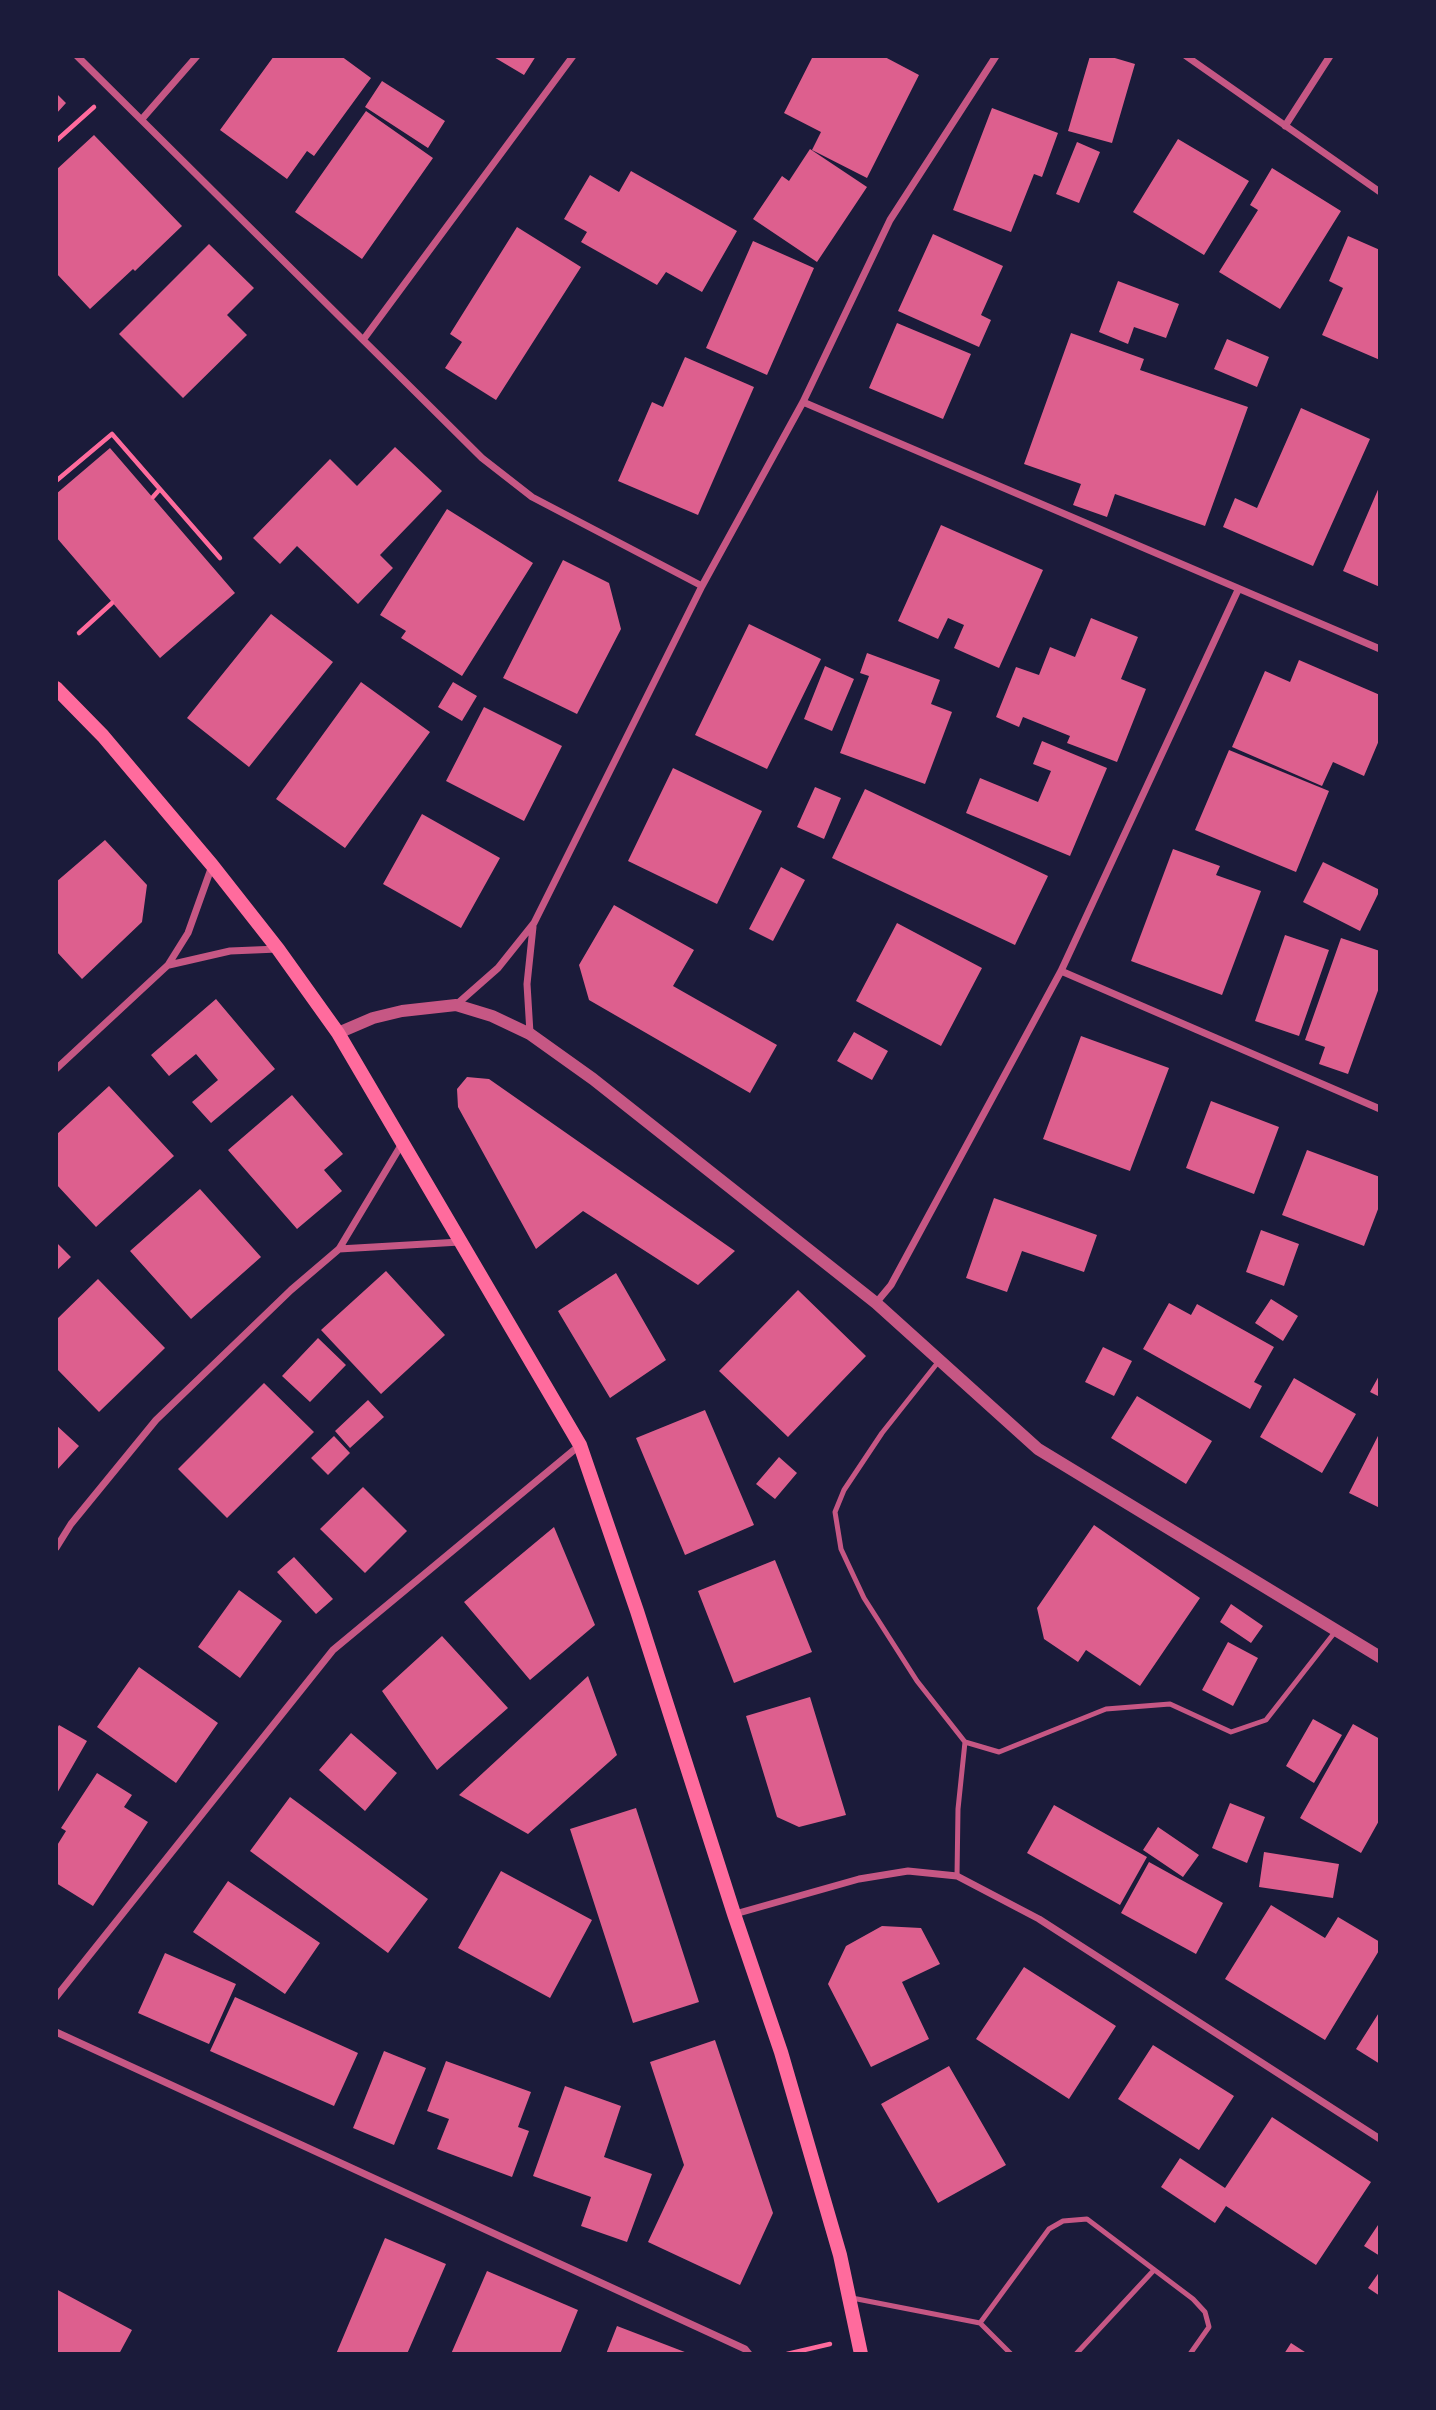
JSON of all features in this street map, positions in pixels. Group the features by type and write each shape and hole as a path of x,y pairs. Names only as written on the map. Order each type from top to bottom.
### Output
{"main road":[{"path":"56,688 103,736 212,865 278,949 338,1033 580,1446 638,1611 734,1914 781,2052 840,2255 861,2354"}],"street":[{"path":"77,56 482,458 532,497 702,586"},
{"path":"142,119 197,56"},
{"path":"363,340 573,56"},
{"path":"456,1005 498,968 534,923 702,586 803,402 890,220 996,56"},
{"path":"1186,56 1380,192"},
{"path":"1285,126 1330,56"},
{"path":"803,402 1380,649"},
{"path":"876,1303 891,1284 1061,971 1238,590"},
{"path":"56,1069 168,965 188,933 212,865"},
{"path":"530,1034 527,984 534,923"},
{"path":"168,965 230,951 278,949"},
{"path":"1061,971 1380,1109"},
{"path":"338,1033 373,1018 456,1005 530,1034 593,1079 876,1303 1038,1449 1380,1657"},
{"path":"56,1548 71,1524 156,1420 291,1290 340,1249 403,1142"},
{"path":"340,1249 460,1242"},
{"path":"56,1997 333,1650 580,1446"},
{"path":"734,1914 859,1879 908,1871 957,1876 1039,1919 1380,2139"},
{"path":"56,2032 745,2349 748,2354"}],"lane":[{"path":"940,1359 882,1433 844,1490 835,1512 841,1549 864,1598 917,1681 965,1742 999,1752 1106,1709 1170,1704 1231,1732 1266,1720 1336,1629"},
{"path":"957,1876 958,1808 965,1742"},
{"path":"980,2323 1049,2229 1063,2221 1087,2219 1193,2299 1205,2312 1209,2326 1190,2354"},
{"path":"1076,2354 1154,2270"},
{"path":"849,2297 980,2323 1011,2354"}],"path":[{"path":"56,142 112,90"},
{"path":"56,481 112,434 220,558"},
{"path":"153,498 160,489"},
{"path":"79,633 112,603"},
{"path":"787,2354 858,2338"}],"building":[{"path":"274,56 341,56 371,78 314,156 307,151 287,179 220,130"},
{"path":"492,56 536,56 524,75"},
{"path":"813,56 883,56 919,75 867,178 812,150 821,132 784,113"},
{"path":"1090,56 1108,56 1135,64 1112,143 1068,131"},
{"path":"382,81 445,121 428,148 365,107"},
{"path":"56,93 66,103 56,114"},
{"path":"992,108 1058,133 1042,177 1034,174 1011,232 953,210"},
{"path":"366,111 433,158 362,259 295,212"},
{"path":"94,135 182,226 90,309 56,273 56,170"},
{"path":"1178,139 1249,181 1204,255 1133,212"},
{"path":"1077,142 1100,152 1079,203 1056,194"},
{"path":"810,149 867,187 817,262 753,219 782,176 789,181"},
{"path":"1272,168 1341,211 1280,309 1219,272 1258,210 1250,205"},
{"path":"631,171 737,231 702,292 666,272 657,285 581,242 587,232 564,219 590,175 619,192"},
{"path":"517,227 581,267 496,400 445,368 462,342 450,334"},
{"path":"933,234 1003,266 981,315 991,320 979,347 898,311"},
{"path":"1348,236 1380,250 1380,360 1322,335 1343,288 1329,281"},
{"path":"753,241 814,268 767,375 706,348"},
{"path":"209,244 254,288 227,315 247,335 183,398 119,334"},
{"path":"1118,281 1179,304 1166,338 1134,327 1128,344 1099,332"},
{"path":"897,323 971,354 943,419 869,388"},
{"path":"1071,333 1144,359 1140,370 1248,407 1205,526 1115,494 1107,517 1073,505 1081,484 1024,464"},
{"path":"1227,339 1269,357 1257,387 1214,369"},
{"path":"685,357 754,387 698,515 618,481 652,402 663,407"},
{"path":"1301,408 1370,439 1313,566 1223,527 1235,498 1257,508"},
{"path":"395,447 442,491 380,555 393,568 358,604 297,546 280,564 253,538 330,459 357,486"},
{"path":"110,448 235,593 160,658 56,537 56,494"},
{"path":"1380,485 1380,587 1343,571"},
{"path":"447,509 533,563 462,676 401,638 406,631 380,615"},
{"path":"941,525 1043,570 999,668 954,648 964,625 948,618 938,639 898,621"},
{"path":"563,560 609,583 621,629 577,714 503,678"},
{"path":"271,614 333,662 249,767 187,718"},
{"path":"1091,618 1138,637 1121,679 1146,689 1117,762 1067,743 1070,736 1023,717 1019,727 996,717 1016,667 1039,675 1050,647 1075,657"},
{"path":"749,624 821,659 767,769 695,735"},
{"path":"867,653 940,680 931,704 952,712 925,784 840,753 869,676 860,673"},
{"path":"1299,660 1380,695 1380,738 1364,776 1333,762 1322,786 1232,747 1265,671 1290,682"},
{"path":"825,666 854,679 832,731 804,719"},
{"path":"361,682 430,732 345,848 276,799"},
{"path":"453,682 477,696 462,721 438,707"},
{"path":"484,707 562,746 524,821 446,781"},
{"path":"1042,741 1107,768 1070,856 966,813 980,778 1038,802 1051,771 1033,764"},
{"path":"1229,750 1329,791 1296,872 1195,830"},
{"path":"673,768 762,811 717,904 628,861"},
{"path":"815,787 841,798 824,839 797,827"},
{"path":"865,789 1048,876 1015,945 832,858"},
{"path":"422,814 500,858 461,928 383,884"},
{"path":"105,840 147,885 142,922 82,979 56,951 56,882"},
{"path":"1173,849 1220,866 1216,875 1261,891 1222,995 1131,961"},
{"path":"1323,862 1380,890 1360,931 1303,902"},
{"path":"781,867 805,880 773,941 749,929"},
{"path":"614,905 694,950 673,986 777,1045 750,1093 589,1000 579,965"},
{"path":"897,923 982,968 941,1046 856,1001"},
{"path":"1285,935 1329,950 1299,1036 1255,1021"},
{"path":"1341,938 1380,951 1380,985 1348,1074 1319,1064 1325,1047 1305,1040"},
{"path":"216,999 275,1069 211,1123 192,1102 218,1080 196,1054 169,1076 151,1055"},
{"path":"854,1032 888,1051 872,1080 837,1061"},
{"path":"1081,1036 1169,1068 1130,1171 1043,1139"},
{"path":"467,1077 489,1079 735,1251 698,1285 583,1211 536,1249 458,1107 457,1089"},
{"path":"109,1086 174,1156 96,1227 56,1184 56,1135"},
{"path":"292,1095 343,1154 324,1170 342,1191 297,1229 228,1150"},
{"path":"1211,1101 1279,1127 1254,1194 1186,1168"},
{"path":"1307,1150 1380,1177 1380,1204 1364,1246 1282,1215"},
{"path":"200,1189 261,1257 191,1319 130,1251"},
{"path":"994,1198 1097,1235 1084,1272 1022,1251 1007,1292 966,1278"},
{"path":"1261,1230 1299,1244 1284,1286 1246,1272"},
{"path":"56,1242 71,1257 56,1271"},
{"path":"386,1271 445,1335 381,1394 321,1330"},
{"path":"616,1273 666,1360 610,1398 558,1311"},
{"path":"98,1279 165,1348 99,1412 56,1368 56,1320"},
{"path":"798,1290 866,1356 788,1437 719,1371"},
{"path":"1271,1299 1298,1316 1283,1341 1255,1323"},
{"path":"1169,1303 1191,1315 1197,1304 1274,1347 1254,1382 1262,1386 1250,1409 1143,1349"},
{"path":"318,1338 346,1365 310,1402 282,1376"},
{"path":"1103,1347 1132,1361 1114,1396 1085,1382"},
{"path":"1380,1374 1380,1397 1370,1392"},
{"path":"1294,1378 1356,1414 1322,1473 1260,1437"},
{"path":"264,1383 314,1432 227,1518 178,1469"},
{"path":"1137,1396 1212,1441 1186,1484 1111,1438"},
{"path":"368,1400 384,1417 350,1448 335,1431"},
{"path":"705,1410 754,1525 685,1555 636,1438"},
{"path":"56,1425 79,1446 56,1471"},
{"path":"1380,1432 1380,1508 1349,1493"},
{"path":"334,1436 350,1453 328,1475 311,1458"},
{"path":"779,1457 797,1473 775,1499 756,1484"},
{"path":"363,1487 407,1531 365,1573 320,1529"},
{"path":"1094,1525 1200,1598 1140,1686 1086,1650 1078,1662 1044,1639 1037,1608"},
{"path":"554,1527 595,1625 530,1680 464,1602"},
{"path":"294,1557 333,1599 316,1614 277,1572"},
{"path":"775,1560 812,1652 734,1683 698,1591"},
{"path":"239,1590 282,1621 240,1678 198,1647"},
{"path":"1231,1604 1263,1626 1251,1643 1220,1622"},
{"path":"442,1636 508,1708 437,1770 382,1691"},
{"path":"1228,1642 1258,1658 1233,1706 1202,1690"},
{"path":"139,1667 218,1723 176,1783 97,1727"},
{"path":"588,1676 617,1755 528,1834 459,1795"},
{"path":"810,1697 846,1815 799,1827 777,1817 746,1716"},
{"path":"1313,1719 1342,1735 1314,1783 1286,1766"},
{"path":"1353,1724 1380,1739 1380,1819 1361,1853 1300,1818"},
{"path":"59,1725 87,1741 56,1795 56,1730"},
{"path":"351,1733 397,1773 365,1811 319,1770"},
{"path":"97,1773 132,1795 124,1807 148,1822 93,1906 56,1883 56,1847 66,1831 61,1828"},
{"path":"290,1797 428,1899 388,1953 250,1851"},
{"path":"1230,1803 1265,1817 1247,1863 1212,1848"},
{"path":"1054,1805 1147,1857 1120,1905 1027,1853"},
{"path":"636,1808 699,2002 633,2023 570,1829"},
{"path":"1158,1827 1199,1855 1183,1877 1143,1850"},
{"path":"1264,1852 1339,1864 1333,1898 1259,1887"},
{"path":"1149,1862 1223,1903 1196,1954 1121,1913"},
{"path":"501,1871 592,1920 550,1998 458,1948"},
{"path":"228,1881 320,1943 285,1994 193,1932"},
{"path":"1271,1905 1325,1938 1338,1917 1380,1942 1380,1949 1325,2040 1225,1979"},
{"path":"882,1926 921,1928 940,1964 902,1982 929,2039 871,2067 828,1984 846,1946"},
{"path":"165,1953 236,1984 209,2044 138,2013"},
{"path":"1024,1967 1116,2026 1069,2099 976,2039"},
{"path":"235,1997 358,2053 334,2106 210,2051"},
{"path":"1380,2011 1380,2064 1356,2049"},
{"path":"715,2040 773,2213 740,2285 648,2242 684,2165 650,2062"},
{"path":"1153,2045 1234,2096 1199,2150 1118,2099"},
{"path":"384,2051 426,2068 394,2145 353,2128"},
{"path":"446,2061 531,2092 518,2127 529,2131 512,2177 437,2149 449,2119 427,2111"},
{"path":"949,2066 1006,2165 938,2203 881,2104"},
{"path":"565,2086 621,2106 604,2157 652,2174 627,2242 581,2226 591,2197 533,2176"},
{"path":"1272,2117 1371,2182 1316,2265 1226,2206 1215,2223 1161,2187 1180,2158 1225,2188"},
{"path":"1380,2222 1380,2256 1364,2246"},
{"path":"385,2238 446,2264 407,2354 336,2354"},
{"path":"487,2271 578,2310 560,2354 451,2354"},
{"path":"1380,2271 1380,2296 1368,2288"},
{"path":"56,2289 132,2330 119,2354 56,2354"},
{"path":"617,2326 690,2354 606,2354"},
{"path":"1291,2343 1308,2354 1284,2354"}]}
